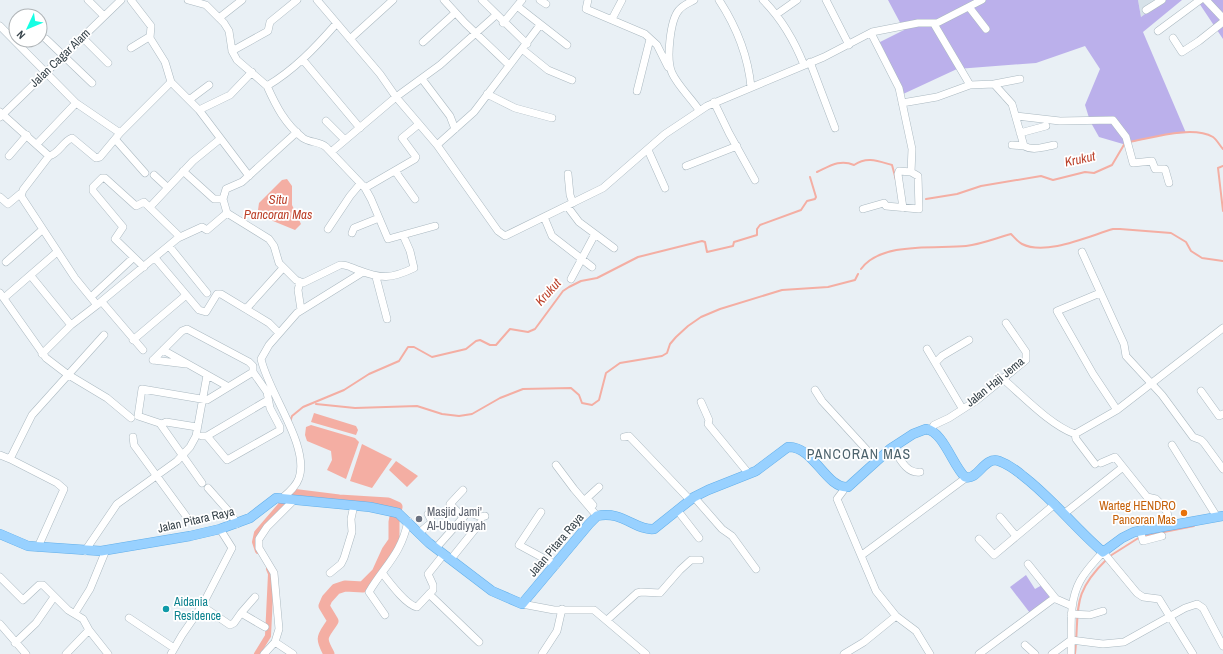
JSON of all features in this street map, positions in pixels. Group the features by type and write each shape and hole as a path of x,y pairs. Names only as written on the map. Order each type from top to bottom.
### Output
{"main road":[{"path":"844,487 850,485 892,447 919,430 931,430 967,478 975,474 986,464 998,461 1017,472 1055,504 1105,554 1126,535 1145,535 1170,525 1220,517"},
{"name":"Jalan Pitara Raya","path":"522,604 600,516 620,517 652,530 660,526 692,499 708,490 749,474 762,467 785,448 791,447 805,454 835,483 844,487"},
{"name":"Jalan Pitara Raya","path":"0,534 24,545 85,551 106,550 190,536 220,529 237,524 254,516 275,499 287,500"},
{"path":"287,500 354,505 394,512 408,521 436,548 492,591 522,604"}],"street":[{"path":"88,0 104,16"},
{"name":"Jalan Cagar Alam","path":"1,114 121,0"},
{"path":"131,0 152,29 149,37 131,48"},
{"path":"188,0 206,5 219,18 229,31 232,51 237,60 267,86 281,116 306,140 320,143 331,152 362,186 388,239 436,226"},
{"path":"219,18 242,0"},
{"path":"232,51 268,31 270,22 297,0"},
{"path":"350,39 393,0"},
{"path":"444,0 476,35 508,65"},
{"path":"482,0 548,70 572,80"},
{"path":"588,0 586,9 635,28 645,34 656,45 671,70 699,110"},
{"path":"612,19 622,0"},
{"path":"671,70 670,43 675,18 681,7 694,0"},
{"path":"719,0 743,48 752,87"},
{"path":"763,0 777,14 807,64 835,128"},
{"path":"777,14 797,0"},
{"path":"826,0 849,44"},
{"path":"319,1 336,24 389,86 396,97 437,146 501,234 507,236 609,184 666,134 699,110 714,102 807,64 881,29 918,23 934,24 982,0"},
{"path":"1146,10 1162,0"},
{"path":"1158,31 1200,0"},
{"path":"1209,1 1223,18"},
{"path":"503,23 520,3 540,25 567,45"},
{"path":"969,7 986,29"},
{"path":"423,42 455,13"},
{"path":"331,152 396,97 422,79 476,35 496,15"},
{"path":"1173,38 1182,52 1223,22"},
{"path":"267,86 282,77 303,60 336,24"},
{"path":"934,24 970,85"},
{"path":"437,146 470,116 540,25"},
{"path":"0,26 76,103 120,133"},
{"path":"871,33 899,88 912,149 911,172"},
{"path":"82,37 108,63"},
{"path":"149,37 165,62 172,82 199,110 249,176"},
{"path":"637,91 650,39"},
{"path":"48,41 92,83"},
{"path":"303,60 360,128"},
{"path":"199,110 233,92 252,72"},
{"path":"422,79 450,116 455,129"},
{"path":"902,103 937,97 970,85 994,84 1020,79"},
{"path":"0,197 8,204 20,194 49,156 54,155 72,138 98,158 120,133 172,82"},
{"path":"994,84 1008,97 1012,104 1024,146"},
{"path":"189,100 209,85"},
{"path":"487,94 515,108 552,118"},
{"path":"714,102 729,134 755,180"},
{"path":"37,144 76,103"},
{"path":"1,114 27,135 49,156"},
{"path":"1016,116 1060,121 1113,120 1126,137 1133,163 1152,161 1155,169 1165,169 1169,183"},
{"path":"326,121 345,140"},
{"path":"328,229 352,192 395,171 415,159 416,157 402,138 419,124"},
{"path":"1020,134 1046,126"},
{"path":"297,132 242,182 226,189 223,200 227,213 269,239 274,246 277,260 283,268 300,282 309,281 344,264 376,276 395,276 415,268 403,236"},
{"path":"9,156 27,135"},
{"path":"150,207 167,186 202,152 220,139"},
{"path":"115,140 145,173"},
{"path":"1012,145 1024,146 1028,148 1054,145"},
{"path":"686,166 737,146"},
{"path":"648,150 665,188"},
{"path":"183,171 214,199 223,200"},
{"path":"395,171 415,199"},
{"path":"863,209 884,204 886,206 903,208 919,209 918,176 911,172 899,171 898,174 903,208"},
{"path":"568,174 570,204 577,220 614,248"},
{"path":"154,175 167,186"},
{"path":"144,267 133,258 115,238 123,227 94,193 93,187 104,177 136,206 144,202 178,235 178,238"},
{"path":"20,194 42,230 75,278 91,297 100,303 142,350"},
{"path":"42,354 71,325 100,303 178,238 202,227 207,230 227,213"},
{"path":"544,217 552,236 592,267"},
{"path":"352,233 354,228 379,218"},
{"path":"6,262 42,230"},
{"path":"570,279 595,234"},
{"path":"169,246 207,293"},
{"path":"57,252 3,300 42,354 67,374 107,398 131,418"},
{"path":"1082,252 1124,344 1126,356 1152,382 1175,410 1193,437 1201,440 1223,469"},
{"path":"91,297 133,258"},
{"path":"155,258 185,296 199,310 204,312 208,310 218,293 269,322 279,333"},
{"path":"246,309 283,268"},
{"path":"264,654 274,642 279,629 275,580 271,566 259,548 258,542 262,533 287,500 291,490 299,480 301,459 297,443 261,359 269,345 301,310 362,272"},
{"path":"31,276 71,325"},
{"path":"376,276 388,319"},
{"path":"300,282 298,290 301,310"},
{"path":"1100,293 1057,311 1093,374 1117,410"},
{"path":"134,340 185,296"},
{"name":"Jalan Haji Jema","path":"931,430 934,425 977,400 1027,358 1026,352 1006,323"},
{"path":"1075,434 1117,410 1223,328"},
{"path":"189,364 153,360 182,330 187,329 249,362 253,366 253,372 267,392 270,408 280,427 280,430 227,460 207,436"},
{"path":"10,459 32,415 67,374 104,335"},
{"path":"936,362 942,356 969,340"},
{"path":"927,349 962,408"},
{"path":"163,350 227,386"},
{"path":"198,427 166,422 162,424 138,416 142,389 208,399 227,386 253,372"},
{"path":"85,551 116,504 183,456 196,436 207,375"},
{"path":"1002,378 1045,415 1064,429 1075,434 1076,438 1098,464 1115,457 1147,497 1156,499 1161,504 1167,512 1170,525"},
{"path":"815,390 822,401 876,460"},
{"path":"1201,391 1218,416 1223,414"},
{"path":"196,436 207,436 268,400"},
{"path":"701,402 709,420 708,424 749,474"},
{"path":"162,424 202,483"},
{"path":"624,437 629,436 722,529 733,537 756,569"},
{"path":"133,437 134,445 186,516"},
{"path":"1172,445 1220,517"},
{"path":"892,447 909,470 914,473 920,472"},
{"path":"0,455 57,483 64,489 38,547"},
{"path":"556,465 571,486 600,516"},
{"path":"1065,513 1123,467"},
{"path":"862,555 902,528 967,478"},
{"path":"599,487 587,498 600,516"},
{"path":"844,487 837,499 862,555 874,587 896,616 916,631 930,654"},
{"path":"208,488 226,508 237,524"},
{"path":"463,490 450,504 463,517"},
{"path":"978,539 994,555 1055,504"},
{"path":"330,572 341,564 344,558 352,532 351,519 354,505"},
{"path":"678,511 699,538"},
{"path":"436,548 468,512 481,517 485,516"},
{"path":"541,512 520,545 556,565"},
{"path":"419,533 432,522 428,514"},
{"path":"1000,517 1016,536"},
{"path":"385,615 370,594 370,590 400,549 408,521"},
{"path":"383,574 414,606 418,606 430,594 433,588 428,574 448,557 480,524"},
{"path":"129,618 173,651 202,606 232,548 220,529"},
{"path":"1145,535 1162,536"},
{"path":"75,614 90,589 106,550"},
{"path":"1071,654 1075,640 1075,615 1072,606 1080,581 1105,554 1137,593 1143,597 1159,599 1171,616 1193,654"},
{"path":"607,620 637,593 660,593 691,560 700,560"},
{"path":"1028,564 1056,598 1072,606"},
{"path":"0,577 23,600 40,584 45,586 68,610 83,619 89,630 108,654"},
{"path":"430,594 479,642"},
{"path":"15,643 36,624 54,597"},
{"path":"202,606 230,625 234,623 254,597"},
{"path":"979,654 1048,602 1056,598"},
{"path":"522,604 548,609 594,610 646,654"},
{"path":"1052,654 1075,640 1108,644 1124,642 1193,605 1200,605 1223,646"},
{"path":"542,654 557,631 562,609"},
{"path":"1075,615 1094,615 1103,612"},
{"path":"241,614 265,627"},
{"path":"844,654 864,642 896,616"},
{"path":"0,624 26,654"},
{"path":"66,654 89,630"},
{"path":"274,642 293,654"},
{"path":"1025,645 1035,654"}],"shaded area":[{"path":"888,0 1138,0 1141,17 1164,0 1182,0 1143,32 1186,133 1168,134 1123,144 1099,137 1090,121 1085,105 1100,69 1085,46 1036,63 957,69 901,95 874,45 904,30"},
{"path":"1138,0 1164,0 1141,17"},
{"path":"1197,0 1223,0 1223,39"},
{"path":"1026,575 1035,589 1042,585 1051,597 1030,613 1010,587"}],"water":[{"name":"Situ Pancoran Mas","path":"287,179 292,186 292,205 301,224 295,230 273,221 258,210 259,203 282,180"},
{"path":"314,413 356,426 358,430 356,435 311,422"},
{"path":"311,425 355,438 359,442 346,479 327,470 332,460 331,451 307,441 305,435 306,427"},
{"path":"362,444 392,459 372,488 350,481"},
{"path":"396,461 418,476 407,487 389,470"}],"waterway":[{"name":"Krukut","path":"1129,142 1160,135 1194,132 1213,137 1223,149"},
{"name":"Krukut","path":"926,199 957,194 981,186 1041,176 1053,180 1085,172 1094,173 1112,165 1125,143"},
{"name":"Krukut","path":"817,172 840,163 849,163 854,165 859,162 873,160 892,165 896,180"},
{"name":"Krukut","path":"1223,166 1218,168 1223,211"},
{"name":"Krukut","path":"290,422 292,416 303,407 344,390 369,374 399,361 408,347 414,347 432,357 466,349 476,341 480,340 490,345 496,345 510,329 528,332 535,329 563,291 581,281 597,278 638,257 702,241 705,242 707,252 733,246 734,242 757,235 757,229 760,225 801,210 807,201 815,199 816,197 810,177"},
{"path":"861,269 870,260 882,254 896,250 926,247 966,246 1011,234 1022,244 1043,248 1068,244 1113,229 1171,233 1186,242 1191,251 1202,258 1223,261"},
{"path":"316,404 355,408 417,406 442,414 459,416 472,414 500,398 523,389 571,388 579,395 582,403 592,405 599,400 606,373 620,363 662,356 667,353 670,344 676,337 701,317 720,309 782,290 828,287 855,280 858,274"},
{"name":"Krukut","path":"291,494 339,500 388,503 397,507 394,522 394,541 387,551 377,573 363,587 345,586 336,589 327,599 324,606 333,621 323,640 329,654"},
{"path":"258,551 255,542 257,533 287,498"},
{"path":"1144,536 1194,526"},
{"path":"1110,556 1140,537"},
{"path":"1075,654 1079,603 1082,593 1095,572 1107,559"},
{"path":"257,654 268,636 271,574 269,569"}],"place":[{"name":"Warteg HENDRO Pancoran Mas","path":"1184,513"},
{"name":"Masjid Jami' Al-Ubudiyyah","path":"419,519"},
{"name":"Aidania Residence","path":"166,609"}],"district":[{"name":"PANCORAN MAS","path":"859,454"}]}
